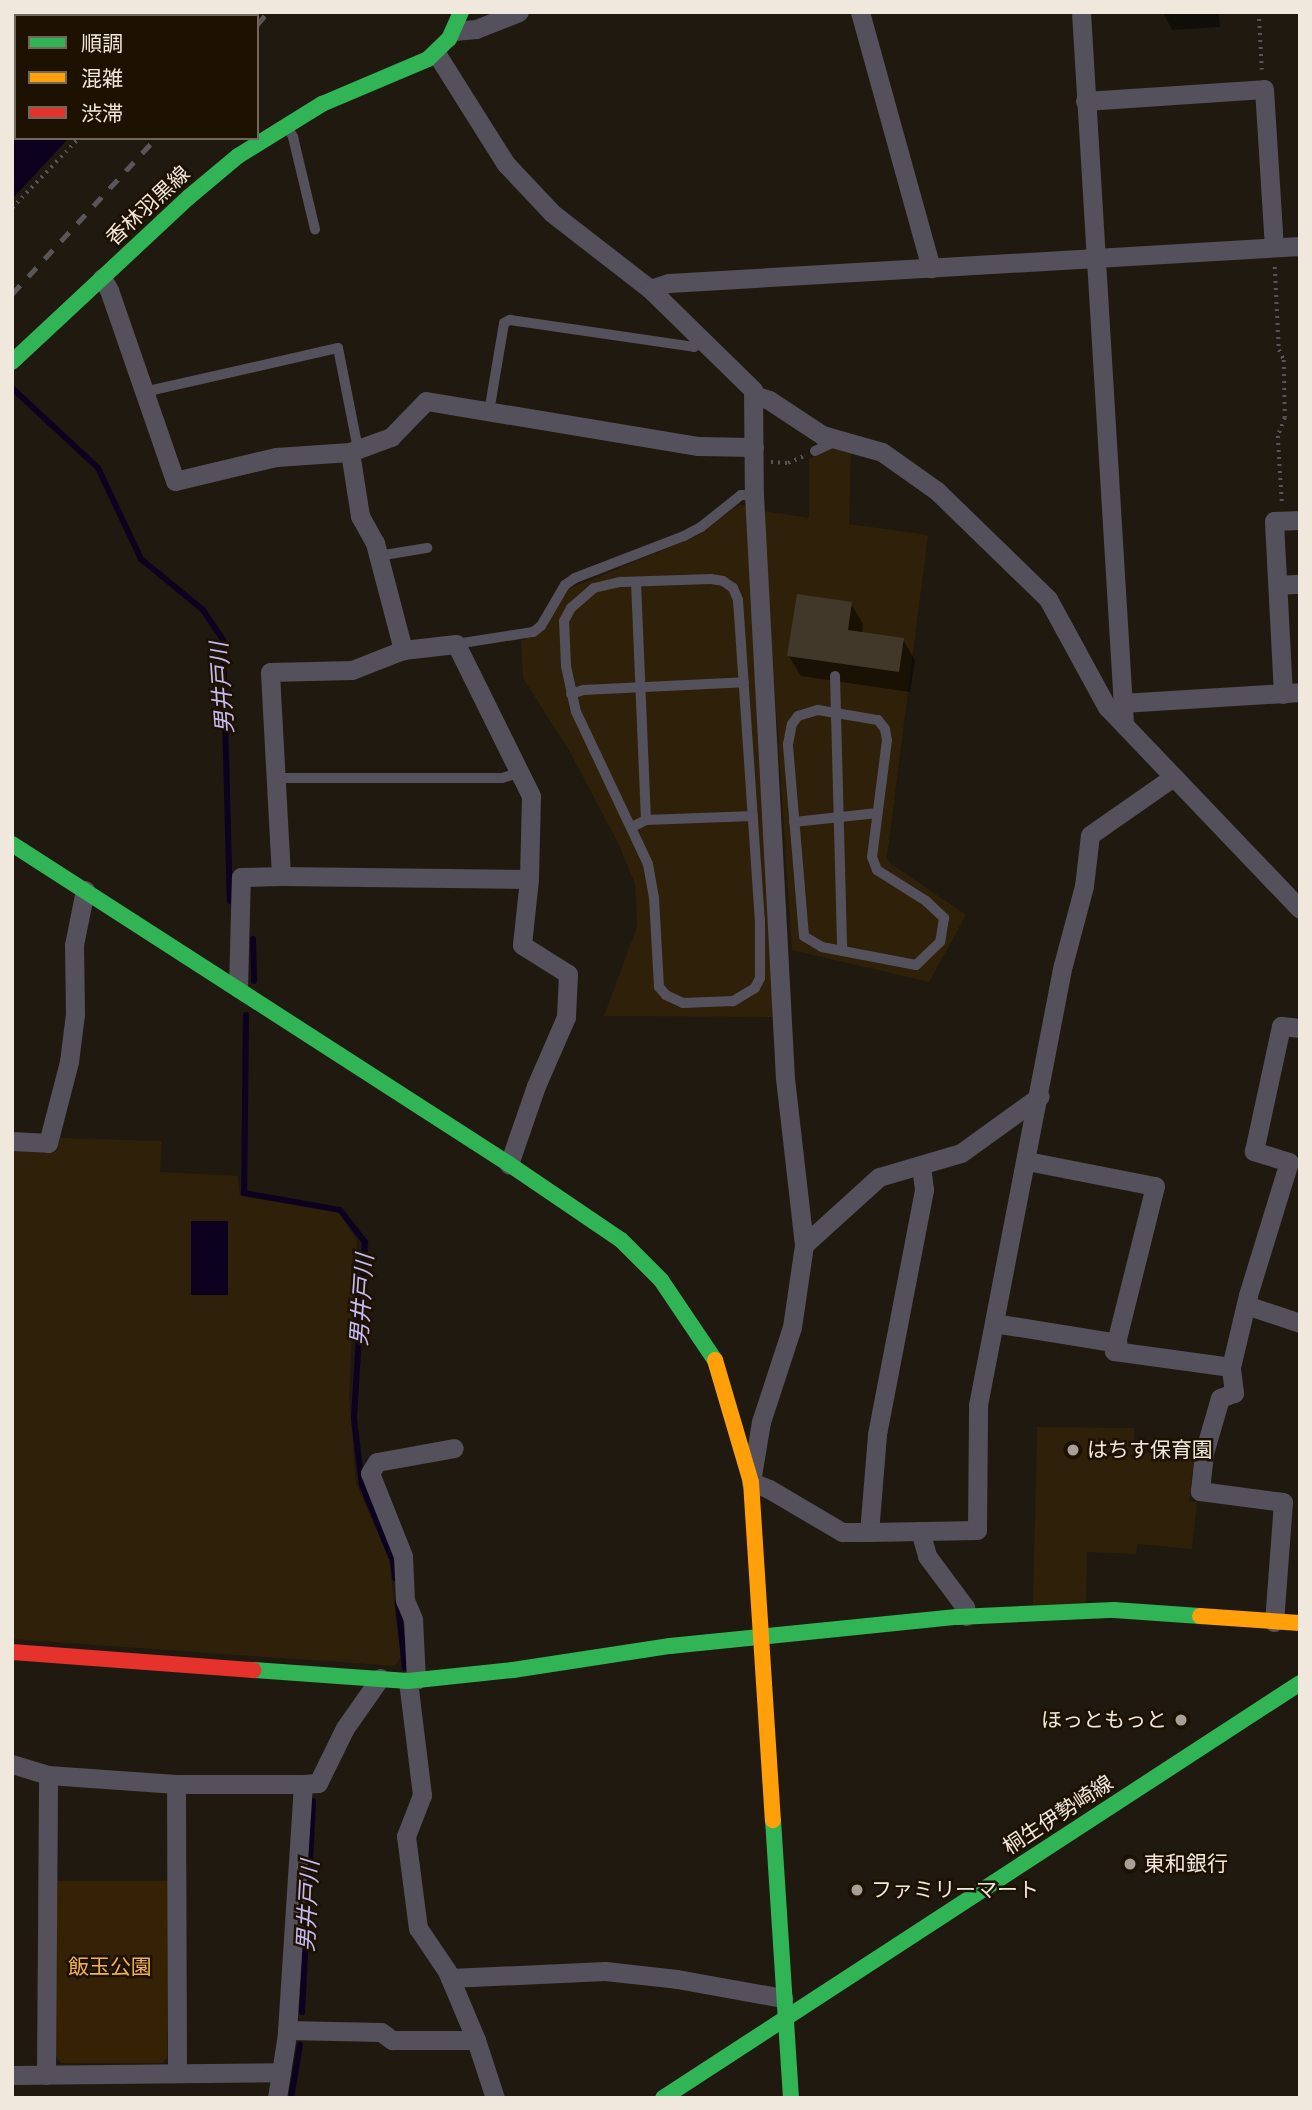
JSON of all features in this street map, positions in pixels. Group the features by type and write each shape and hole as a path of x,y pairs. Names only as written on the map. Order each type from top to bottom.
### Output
{"street":[{"name":"香林羽黒線","path":"12,362 214,174 286,124 436,53 454,32 461,12"},
{"path":"454,32 476,29 519,12"},
{"path":"860,12 930,268"},
{"path":"1081,12 1124,723"},
{"path":"436,53 506,164 552,213 650,289 748,383 754,395 758,454 754,495 785,1078 804,1245 792,1327 761,1422 751,1482"},
{"path":"1085,101 1264,89 1273,247"},
{"path":"650,289 669,283 1300,246"},
{"path":"102,278 175,481 276,457 354,451 391,438 426,401 489,414 758,454"},
{"path":"754,395 769,400 836,441 882,452 937,491 1048,599 1107,707 1300,909"},
{"path":"354,451 360,516 375,543 403,650"},
{"path":"1122,703 1291,693 1278,585 1274,521 1292,520"},
{"path":"1278,585 1300,584"},
{"path":"281,876 270,672 352,670 403,650 456,644 531,796 529,879 522,945 568,974 566,1017 536,1086 509,1164"},
{"path":"751,1482 769,1489 842,1532 978,1531 978,1405 1040,1096 1063,965 1084,886 1090,835 1173,777"},
{"path":"12,844 509,1164 621,1240 661,1280 718,1365 751,1482 791,2098"},
{"path":"238,988 241,877 529,879"},
{"path":"12,1141 48,1143 69,1062 75,1014 74,945 85,890"},
{"path":"1274,1622 1283,1502 1200,1491 1204,1452 1220,1398 1234,1394 1231,1367 1246,1305 1289,1162 1254,1151 1281,1026 1300,1028"},
{"path":"804,1245 879,1177 961,1153 1040,1096"},
{"path":"1027,1161 1155,1186 1114,1351 1231,1367"},
{"path":"869,1532 877,1435 924,1190 921,1165"},
{"path":"1246,1305 1300,1323"},
{"path":"994,1324 1116,1343"},
{"path":"454,1448 377,1462 370,1474 403,1556 405,1600 413,1619 412,1680 422,1794 406,1836 418,1928 450,1978 476,2040 495,2098"},
{"path":"920,1531 927,1556 965,1607 966,1616"},
{"path":"12,1652 412,1680 762,1637 966,1616 1114,1610 1300,1623"},
{"path":"12,1764 48,1775 176,1784 318,1783 345,1728 380,1678"},
{"name":"桐生伊勢崎線","path":"663,2098 1300,1683"},
{"path":"46,2075 48,1775"},
{"path":"176,1784 177,2073"},
{"path":"277,2098 287,2030 303,1784"},
{"path":"450,1978 605,1971 677,1979 783,1998"},
{"path":"287,2030 381,2032 392,2040 476,2040"},
{"path":"12,2075 281,2072"}],"lane":[{"path":"286,124 293,137 315,229"},
{"path":"489,414 504,323 510,320 694,346 703,340"},
{"path":"144,392 338,348 354,451"},
{"path":"815,451 836,441"},
{"path":"456,644 533,632 541,626 565,585 575,578 684,536 701,527 741,495 754,495"},
{"path":"378,556 427,548"},
{"path":"711,579 723,581 733,588 738,600 760,919 760,978 755,988 743,997 717,1003 673,1001 659,987 651,877 632,827 576,712 571,694 564,621 571,608 594,588 636,582 711,579"},
{"path":"636,582 646,820"},
{"path":"835,676 842,951"},
{"path":"571,694 744,682"},
{"path":"807,712 834,713 878,720 885,729 887,740 872,857 877,870 938,910 944,918 940,942 916,965 842,951 810,942 804,936 788,744 792,724 807,712"},
{"path":"277,778 502,778 518,772"},
{"path":"794,822 878,813"},
{"path":"632,827 646,820 753,816"}],"path":[{"path":"1259,12 1264,89"},
{"path":"12,208 77,140"},
{"path":"1273,247 1279,350 1284,360 1285,418 1278,436 1292,520"},
{"path":"758,454 788,463 815,451"}],"shaded area":[{"path":"12,12 186,12 14,14 14,140 67,140 12,199"},
{"path":"836,447 851,450 849,524 928,535 887,857 890,863 966,915 929,982 792,950 774,677 758,677 774,1017 604,1016 637,927 635,884 618,843 570,752 523,678 521,641 545,629 568,589 695,537 738,505 743,505 747,508 757,672 773,671 764,511 809,518 809,459"},
{"path":"60,1138 162,1141 160,1172 238,1176 240,1196 339,1212 357,1241 349,1394 356,1483 389,1559 401,1657 395,1666 12,1639 12,1149 56,1151"},
{"path":"191,1221 228,1221 228,1295 191,1295"},
{"path":"1037,1427 1134,1428 1134,1452 1194,1457 1189,1501 1197,1502 1192,1549 1137,1544 1136,1554 1087,1552 1086,1604 1033,1605"}],"green space":[{"name":"飯玉公園","path":"53,1881 168,1881 167,2058 162,2063 61,2063 53,2052"}],"building":[{"path":"797,594 852,602 848,630 904,638 899,672 787,656"}],"waterway":[{"name":"男井戸川","path":"12,388 98,468 141,559 203,610 223,640 230,901"},
{"name":"男井戸川","path":"253,939 254,981"},
{"name":"男井戸川","path":"246,1015 244,1193 340,1210 365,1242 354,1419 362,1485 393,1561 395,1578"},
{"name":"男井戸川","path":"398,1603 405,1668"},
{"name":"男井戸川","path":"302,2012 313,1801"},
{"name":"男井戸川","path":"291,2098 300,2045"}],"railway":[{"path":"259,23 268,12"},
{"path":"12,294 154,140"}],"traffic: fast":[{"path":"12,362 189,197 238,156 322,104 428,59 449,39 461,12"},
{"path":"12,844 509,1164 621,1240 661,1280 715,1360"},
{"path":"253,1670 408,1681 513,1670 670,1646 957,1617 1114,1610 1200,1616"},
{"path":"663,2098 1300,1683"},
{"path":"773,1820 791,2098"}],"traffic: slow":[{"path":"715,1360 751,1482 773,1820"},
{"path":"1200,1616 1300,1623"}],"traffic: jam":[{"path":"12,1652 253,1670"}],"place":[{"name":"はちす保育園","path":"1073,1450"},
{"name":"ほっともっと","path":"1181,1720"},
{"name":"東和銀行","path":"1130,1864"},
{"name":"ファミリーマート","path":"857,1890"}]}
